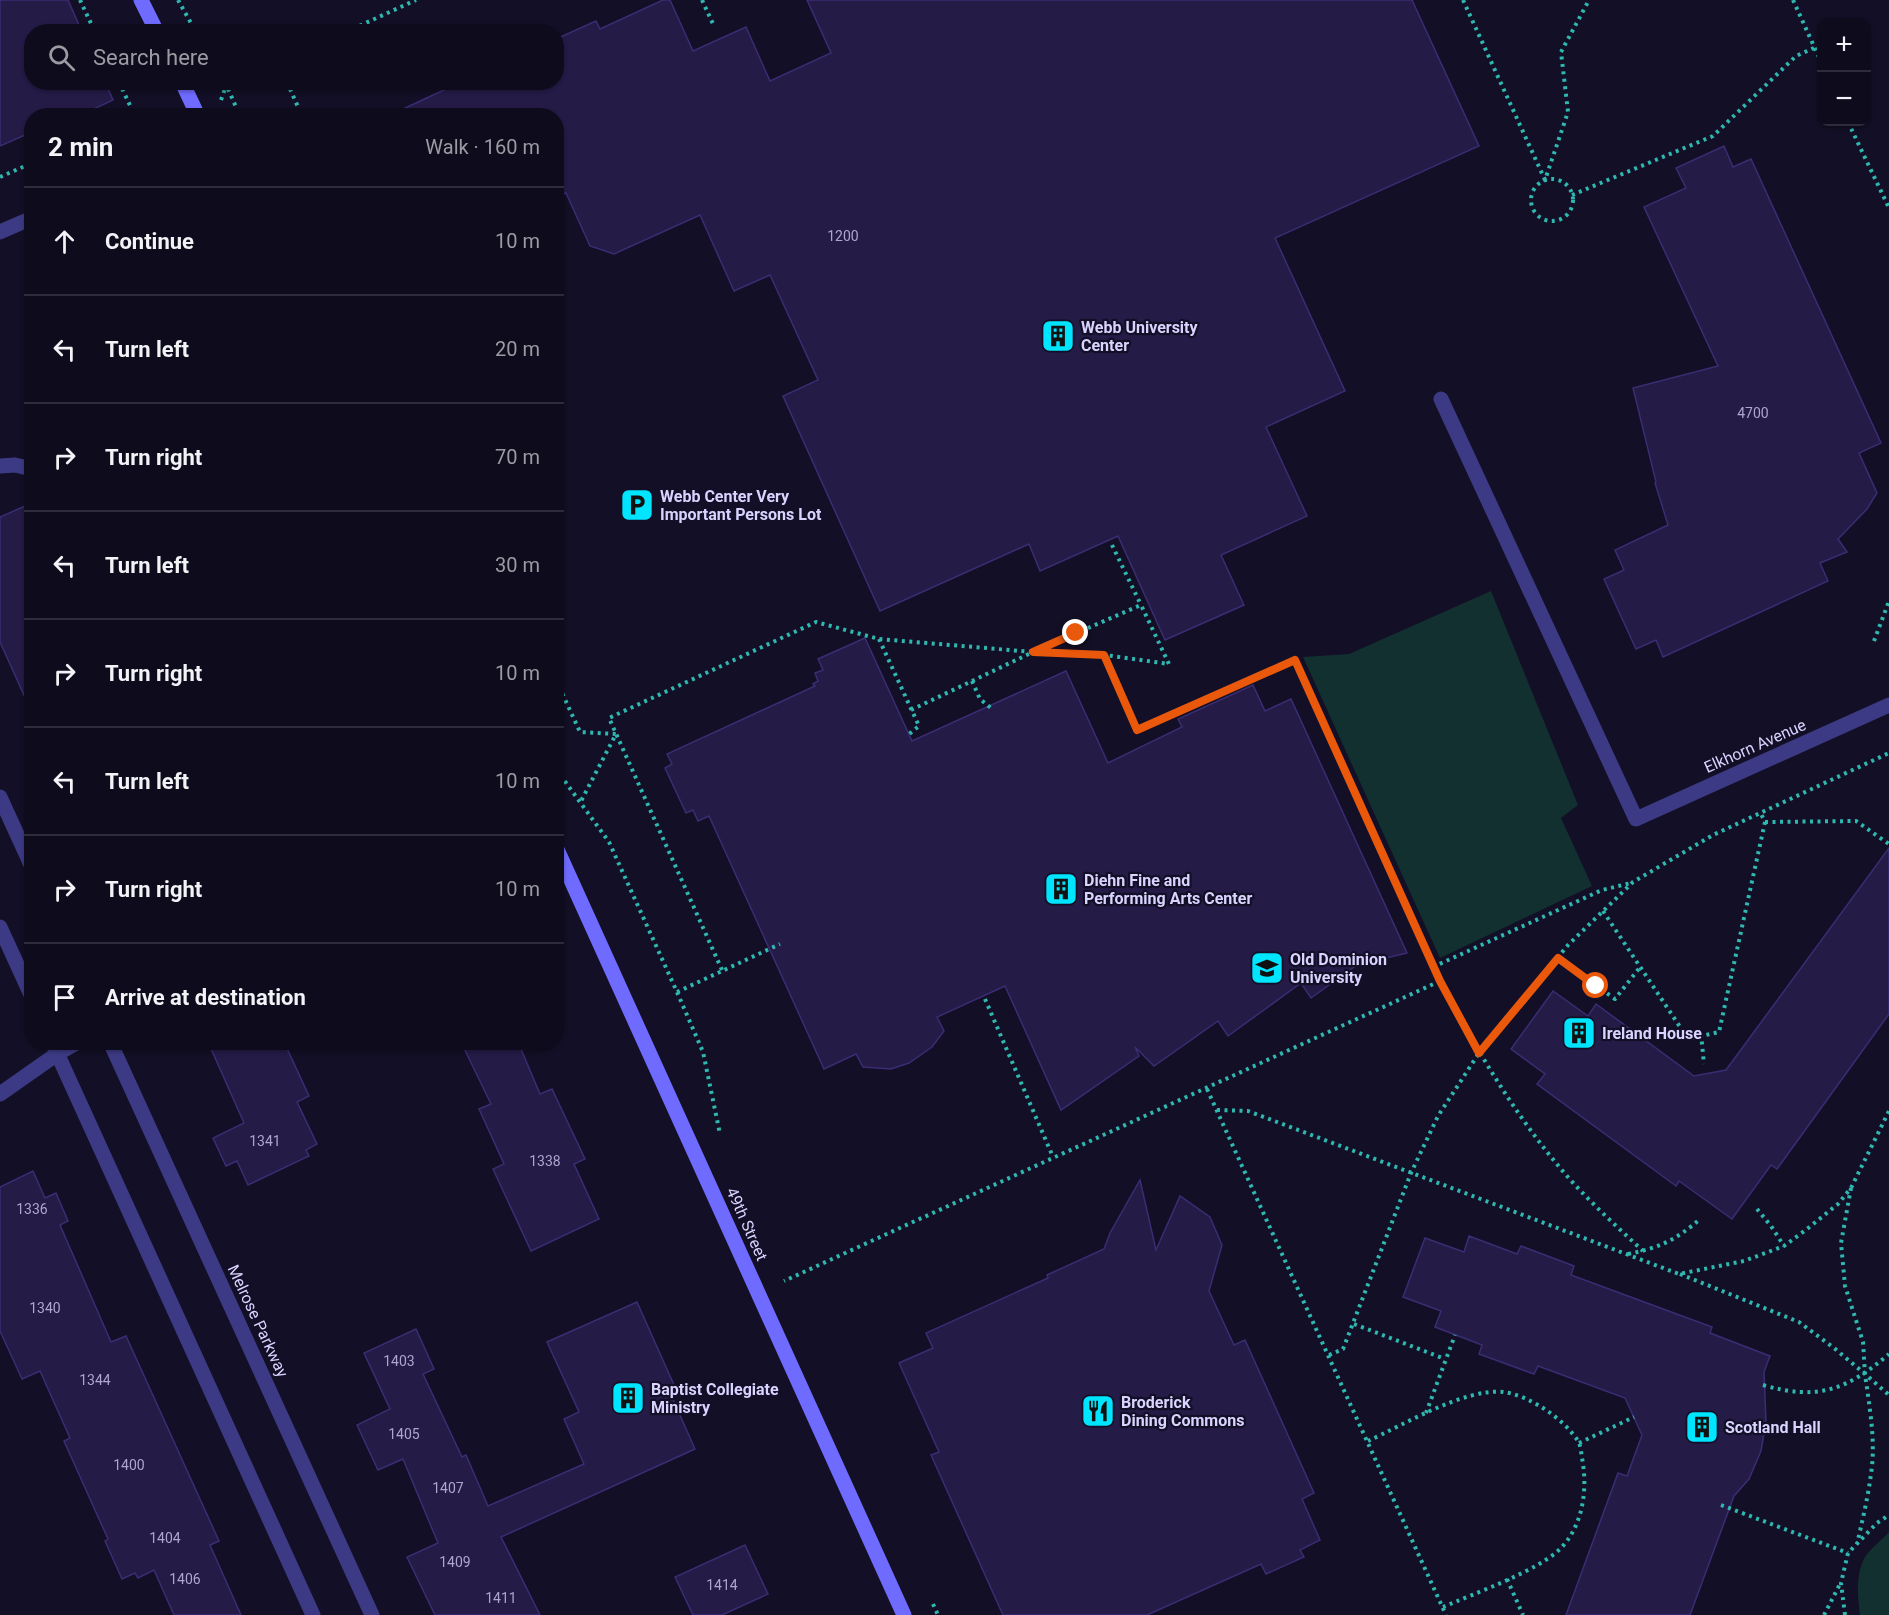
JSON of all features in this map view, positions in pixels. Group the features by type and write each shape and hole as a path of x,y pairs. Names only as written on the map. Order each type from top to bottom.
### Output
{"street":[{"path":"141,0 152,24"},
{"path":"186,90 194,108"},
{"path":"0,232 24,222"},
{"name":"Elkhorn Avenue","path":"1441,399 1636,819 1889,705"},
{"path":"0,466 24,467"},
{"path":"0,797 24,850"},
{"name":"49th Street","path":"564,865 904,1615"},
{"path":"0,927 24,980"},
{"path":"0,1094 53,1050"},
{"path":"56,1050 313,1615"},
{"name":"Melrose Parkway","path":"114,1050 372,1615"}],"path":[{"path":"80,0 91,24"},
{"path":"178,0 192,24"},
{"path":"364,24 416,0"},
{"path":"702,0 713,24"},
{"path":"1463,0 1545,180"},
{"path":"1545,180 1558,180 1565,183 1572,195 1570,210 1560,219 1553,221 1540,217 1535,213 1531,201 1534,188 1545,180 1568,112 1561,52 1588,0"},
{"path":"1793,0 1817,55"},
{"path":"1572,195 1713,136 1796,56 1814,48"},
{"path":"123,90 131,108"},
{"path":"229,90 236,108"},
{"path":"291,90 298,108"},
{"path":"1850,126 1889,208"},
{"path":"0,177 24,166"},
{"path":"722,970 609,718 816,622 879,639 1033,652 1104,655 1169,664 1112,546"},
{"path":"1874,641 1889,602"},
{"path":"911,710 1033,652 1141,605"},
{"path":"879,639 919,726 908,735"},
{"path":"1104,655 1137,730 1295,660 1433,967 1479,1053 1525,1124 1557,1165 1592,1203 1643,1251"},
{"path":"972,681 980,699 991,708"},
{"path":"564,697 580,732 616,734"},
{"path":"580,803 616,734"},
{"path":"1433,967 1602,891 1633,882 1713,835 1889,753"},
{"path":"564,780 609,842 703,1052 721,1143"},
{"path":"1604,911 1688,1039 1701,1034 1719,1032 1765,822 1760,812"},
{"path":"1765,822 1856,821 1889,844"},
{"path":"1329,1355 1343,1348 1354,1324 1411,1173 1438,1116 1479,1053 1568,945 1633,882"},
{"path":"677,992 780,944"},
{"path":"1558,958 1615,999 1641,966"},
{"path":"779,1270 784,1281 1440,981"},
{"path":"984,999 1053,1157"},
{"path":"1701,1034 1704,1064"},
{"path":"1207,1089 1446,1615"},
{"path":"1217,1110 1248,1111 1679,1274 1799,1322 1834,1347 1889,1395"},
{"path":"1679,1274 1744,1261 1784,1246 1838,1204 1851,1188 1889,1111"},
{"path":"1851,1188 1841,1244 1845,1286 1863,1342 1871,1425 1872,1465 1866,1509 1857,1544"},
{"path":"1757,1209 1784,1246"},
{"path":"1627,1255 1667,1243 1700,1219"},
{"path":"1354,1324 1445,1359"},
{"path":"1426,1414 1455,1335"},
{"path":"1763,1385 1782,1391 1810,1394 1837,1387 1865,1374 1889,1354"},
{"path":"1368,1441 1470,1395 1503,1392 1529,1399 1569,1430 1579,1443 1584,1467 1585,1491 1576,1526 1561,1549 1541,1563 1443,1607"},
{"path":"1579,1443 1634,1417"},
{"path":"1721,1505 1848,1553"},
{"path":"1824,1615 1841,1583 1848,1553 1877,1523 1889,1515"},
{"path":"1507,1579 1523,1615"},
{"path":"1841,1583 1845,1615"},
{"path":"928,1593 938,1615"}],"green space":[{"path":"1491,591 1578,805 1561,818 1592,886 1440,958 1303,657 1349,654"},
{"path":"1889,1532 1889,1615 1860,1615 1858,1586 1862,1564 1867,1554"}],"building":[{"path":"0,0 68,0 78,24 24,24 24,90 109,90 113,100 96,108 24,108 24,136 0,146"},
{"name":"Webb University Center","path":"663,0 670,0 693,51 746,27 770,81 831,53 807,0 1412,0 1479,146 1275,238 1345,391 1266,427 1307,516 1221,555 1244,605 1165,640 1118,536 1040,571 1029,544 880,611 783,396 818,380 770,275 734,291 700,215 614,254 590,246 566,193 564,194 564,108 405,108 444,90 564,90 564,35 596,21 600,29"},
{"path":"1724,146 1733,167 1751,159 1881,443 1859,453 1877,493 1867,509 1838,539 1847,552 1820,563 1828,581 1663,657 1656,640 1636,649 1604,579 1624,570 1615,550 1668,525 1655,483 1633,388 1718,366 1644,207 1686,188 1676,168"},
{"path":"24,506 24,695 0,642 0,517"},
{"name":"Diehn Fine and Performing Arts Center","path":"865,638 912,741 1066,671 1108,763 1182,727 1178,719 1253,685 1265,711 1291,699 1407,953 1357,965 1311,998 1301,983 1228,1036 1218,1021 1154,1066 1135,1047 1139,1056 1061,1110 1005,986 937,1017 944,1031 932,1047 909,1063 891,1069 863,1067 856,1054 824,1069 709,816 698,821 693,810 686,813 665,768 672,764 667,754 815,686 813,684 818,681 815,673 823,670 818,659"},
{"name":"Ireland House","path":"1889,848 1889,1014 1777,1169 1771,1165 1732,1219 1679,1181 1676,1186 1537,1084 1545,1074 1511,1049 1553,991 1588,1016 1596,1004 1694,1076 1726,1070"},
{"path":"212,1050 288,1050 309,1096 297,1102 317,1144 306,1150 309,1156 248,1185 237,1161 226,1166 213,1138 244,1123"},
{"path":"465,1050 521,1050 540,1094 552,1089 585,1159 574,1164 599,1219 531,1251 493,1169 504,1164 479,1109 491,1104"},
{"path":"33,1171 45,1198 56,1193 68,1221 60,1225 111,1342 126,1336 219,1541 210,1545 241,1615 174,1615 154,1570 138,1578 135,1573 122,1579 105,1541 108,1539 64,1441 70,1438 40,1371 22,1379 0,1331 0,1187"},
{"name":"Broderick Dining Commons","path":"1140,1180 1156,1250 1180,1196 1210,1217 1222,1245 1209,1291 1234,1345 1245,1340 1314,1493 1302,1499 1320,1540 1300,1550 1304,1557 1266,1574 1261,1564 1147,1615 1003,1615 931,1455 939,1452 899,1363 933,1348 926,1333 1048,1278 1047,1275 1104,1249 1110,1233"},
{"name":"Scotland Hall","path":"1469,1236 1517,1254 1521,1246 1574,1266 1571,1275 1712,1327 1710,1333 1770,1356 1764,1372 1766,1422 1761,1451 1749,1479 1734,1496 1690,1615 1566,1615 1618,1473 1627,1476 1642,1435 1625,1398 1538,1366 1534,1374 1479,1354 1482,1345 1435,1327 1441,1311 1403,1297 1425,1238 1464,1252"},
{"path":"637,1302 674,1385 668,1388 695,1449 501,1537 540,1615 435,1615 407,1557 438,1543 403,1459 378,1470 357,1425 390,1409 364,1353 416,1329 434,1369 423,1374 462,1457 466,1455 488,1506 584,1464 564,1419 579,1412 547,1342"},
{"path":"745,1545 768,1594 722,1615 693,1615 675,1577"}],"place":[{"name":"Webb University Center","path":"1058,336"},
{"name":"Webb Center Very Important Persons Lot","path":"637,505"},
{"name":"Diehn Fine and Performing Arts Center","path":"1061,889"},
{"name":"Old Dominion University","path":"1267,968"},
{"name":"Ireland House","path":"1579,1033"},
{"name":"Baptist Collegiate Ministry","path":"628,1398"},
{"name":"Broderick Dining Commons","path":"1098,1411"},
{"name":"Scotland Hall","path":"1702,1427"}],"route":[{"path":"1076,633 1033,652 1104,655 1137,730 1295,660 1440,981 1479,1053 1558,958 1596,986"}]}
